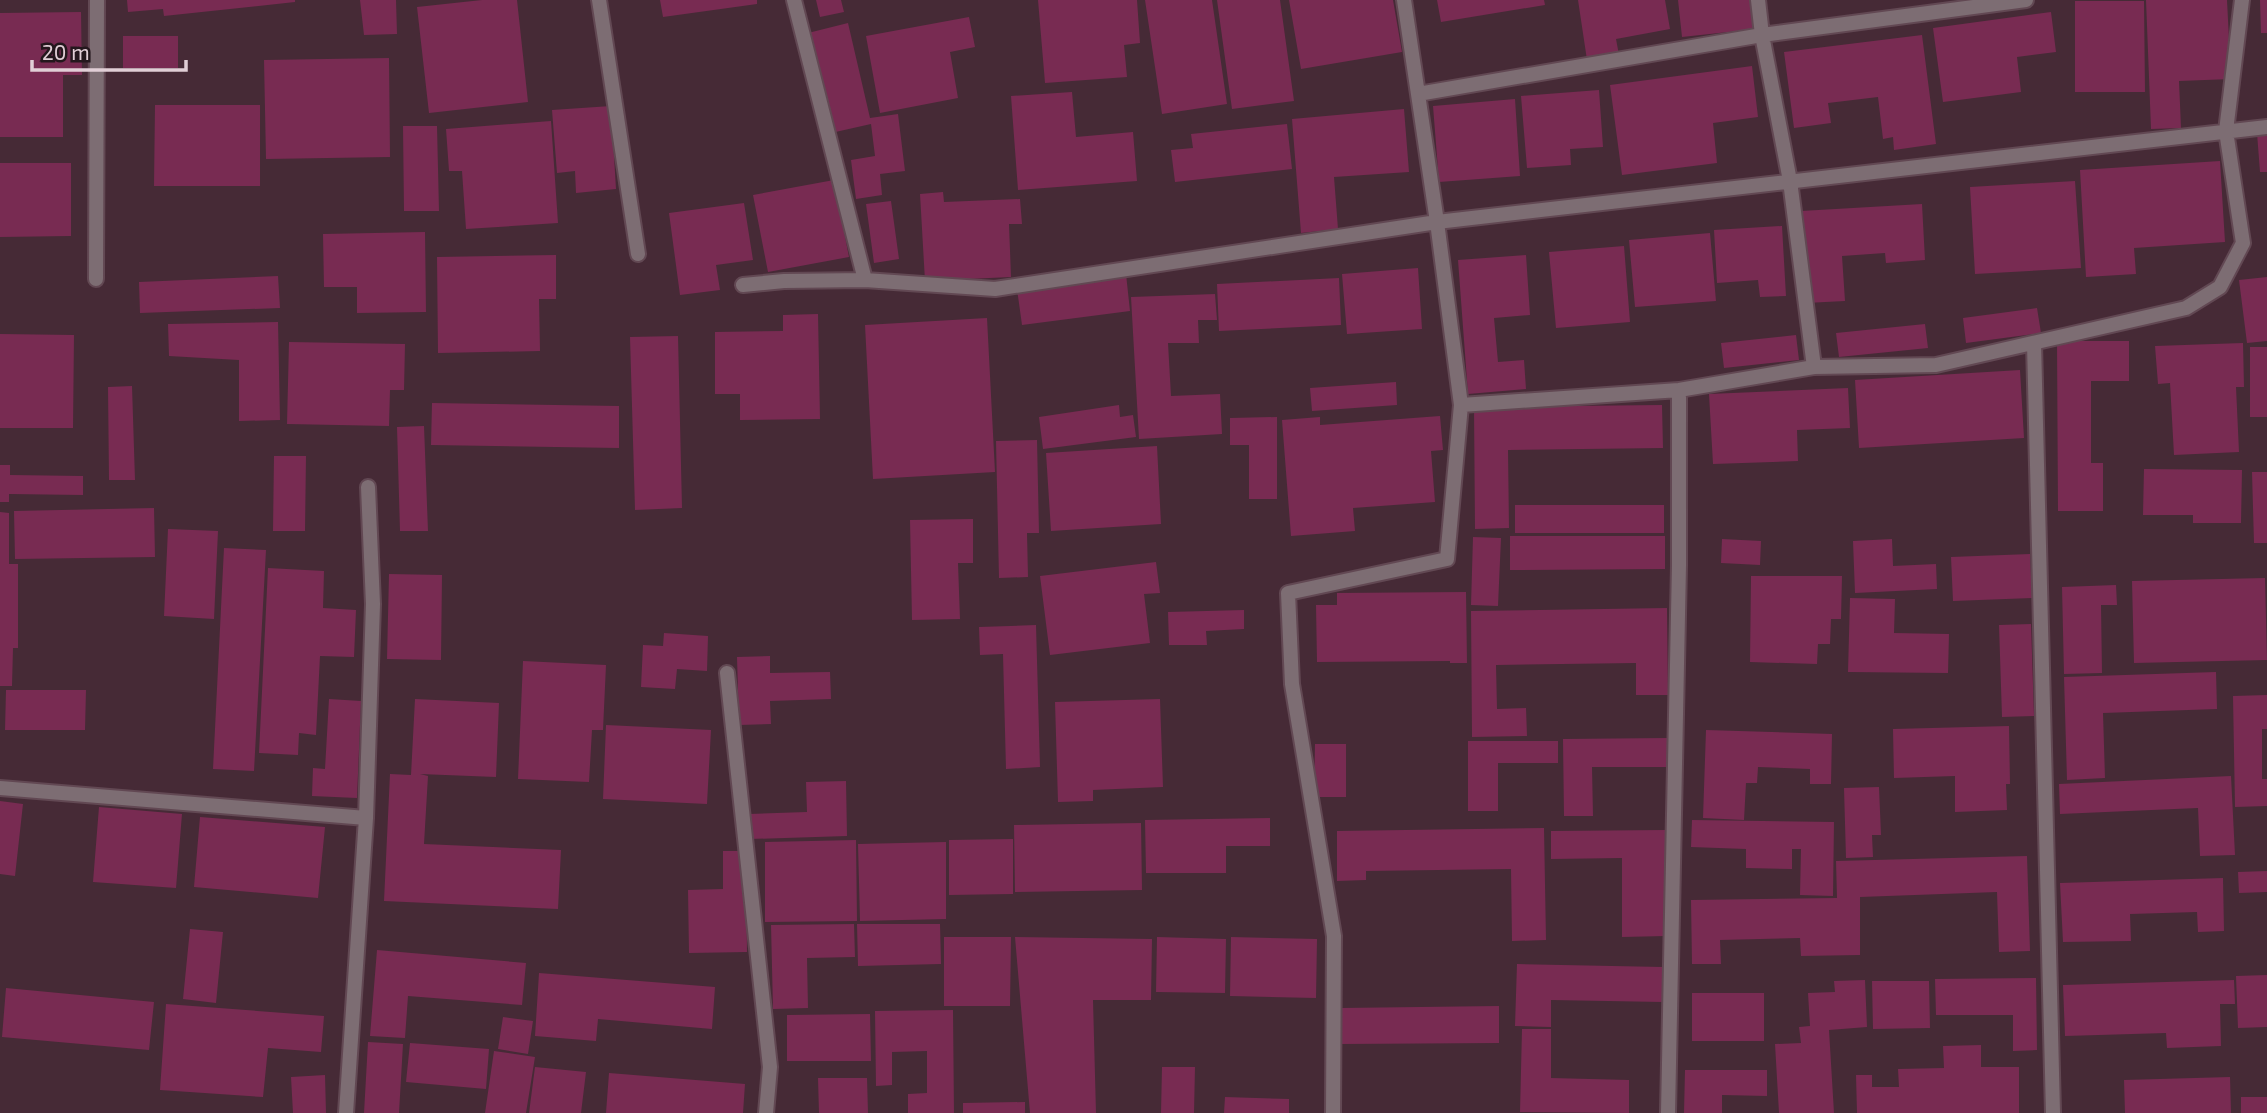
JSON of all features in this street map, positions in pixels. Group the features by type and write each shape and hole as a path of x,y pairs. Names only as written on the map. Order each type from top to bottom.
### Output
{"street":[{"path":"96,279 97,0"},
{"path":"599,0 638,254"},
{"path":"794,0 865,280"},
{"path":"1333,1113 1334,936 1292,684 1288,593 1447,559 1461,405 1404,0"},
{"path":"1758,0 1762,35 1790,181 1814,367"},
{"path":"1418,94 1762,35 2026,0"},
{"path":"1461,405 1679,390 1814,367 1936,365 2186,309 2220,287 2244,243 2226,131 2242,0"},
{"path":"743,285 785,281 865,280 995,289 1437,222 2267,127"},
{"path":"2034,342 2053,1113"},
{"path":"1668,1113 1679,565 1679,390"},
{"path":"346,1113 366,818 373,604 368,487"},
{"path":"727,673 770,1067 766,1113"},
{"path":"0,788 366,818"}],"building":[{"path":"127,0 295,2 164,16 163,9 128,12"},
{"path":"360,0 396,0 397,34 364,35"},
{"path":"482,0 517,0 528,102 429,113 417,7"},
{"path":"660,0 757,0 757,4 663,17"},
{"path":"816,0 841,0 844,12 820,17"},
{"path":"1038,0 1137,0 1140,43 1124,45 1127,77 1045,83"},
{"path":"1145,0 1212,0 1227,104 1162,114"},
{"path":"1217,0 1280,0 1294,101 1232,109"},
{"path":"1289,0 1393,0 1402,52 1301,69"},
{"path":"1437,0 1544,0 1545,5 1441,22"},
{"path":"1578,0 1665,0 1670,29 1616,39 1619,55 1587,60"},
{"path":"1678,0 1752,0 1756,29 1682,37"},
{"path":"2146,0 2227,0 2231,79 2179,81 2181,128 2151,129"},
{"path":"2260,0 2267,0 2267,33 2261,33"},
{"path":"2075,1 2144,1 2145,92 2075,92"},
{"path":"81,12 82,75 63,75 63,137 0,137 0,13"},
{"path":"2051,12 2056,52 2017,57 2021,92 1943,102 1933,28"},
{"path":"969,17 975,47 950,52 958,98 880,113 866,36"},
{"path":"848,23 870,118 898,114 905,171 880,174 882,195 856,199 851,160 875,156 871,124 831,133 808,33"},
{"path":"1922,35 1936,144 1894,150 1893,137 1883,139 1878,97 1828,103 1831,123 1794,128 1784,52"},
{"path":"123,36 178,36 178,68 123,68"},
{"path":"389,58 390,157 266,159 264,60"},
{"path":"1752,66 1758,117 1713,123 1717,163 1622,175 1610,85"},
{"path":"1599,90 1603,147 1570,149 1571,165 1527,168 1521,96"},
{"path":"1072,92 1076,137 1133,132 1137,181 1018,190 1011,96"},
{"path":"1515,99 1520,176 1439,182 1433,106"},
{"path":"155,105 260,105 260,186 154,186"},
{"path":"611,106 616,189 576,193 575,171 557,173 552,110"},
{"path":"1404,109 1409,172 1334,177 1338,229 1301,233 1292,119"},
{"path":"551,121 558,223 466,229 462,171 449,171 446,129"},
{"path":"1287,124 1292,169 1175,182 1171,150 1193,148 1191,134"},
{"path":"403,126 437,126 439,211 404,211"},
{"path":"2257,133 2267,133 2267,172 2260,172"},
{"path":"2220,161 2225,242 2134,248 2136,274 2086,277 2080,170"},
{"path":"0,163 71,163 71,236 0,237"},
{"path":"834,180 849,257 768,272 753,195"},
{"path":"2075,181 2081,268 1975,274 1970,187"},
{"path":"943,192 944,202 1020,199 1022,224 1009,224 1011,277 925,281 920,194"},
{"path":"891,201 899,259 874,263 866,204"},
{"path":"744,203 753,260 716,265 720,290 680,295 669,213"},
{"path":"1922,204 1925,260 1886,263 1885,253 1842,256 1845,301 1806,303 1801,211"},
{"path":"1782,226 1786,296 1760,297 1758,280 1717,283 1714,230"},
{"path":"425,232 426,312 357,313 357,287 324,287 323,234"},
{"path":"1710,233 1716,301 1635,307 1629,240"},
{"path":"1624,246 1630,322 1556,328 1549,252"},
{"path":"556,255 556,299 539,299 540,351 438,353 437,257"},
{"path":"1526,255 1530,315 1494,318 1498,362 1524,360 1526,389 1468,394 1458,260"},
{"path":"1418,268 1422,329 1347,334 1342,274"},
{"path":"1126,274 1130,311 1022,325 1017,289"},
{"path":"278,276 280,308 140,313 139,282"},
{"path":"2267,277 2267,341 2247,343 2239,280"},
{"path":"1339,278 1341,325 1219,331 1217,284"},
{"path":"1215,294 1217,320 1198,320 1199,343 1168,343 1171,396 1220,394 1222,434 1139,439 1131,297"},
{"path":"2037,308 2041,333 1966,343 1963,318"},
{"path":"818,314 820,419 740,420 740,394 715,394 715,332 783,331 783,315"},
{"path":"987,318 995,472 873,479 865,325"},
{"path":"278,322 280,420 239,421 239,360 169,356 168,324"},
{"path":"1925,324 1928,348 1839,357 1836,333"},
{"path":"0,334 74,335 73,428 0,428"},
{"path":"1796,335 1799,360 1724,368 1721,343"},
{"path":"678,336 682,508 635,510 630,337"},
{"path":"2057,341 2129,341 2129,381 2091,381 2091,463 2103,463 2103,511 2058,511"},
{"path":"289,342 405,344 404,390 390,390 389,426 287,424"},
{"path":"2243,343 2244,387 2236,387 2239,452 2174,455 2170,383 2158,384 2155,346"},
{"path":"2250,347 2267,347 2267,417 2250,417"},
{"path":"2020,370 2024,438 1859,448 1855,380"},
{"path":"1396,382 1397,405 1312,411 1310,388"},
{"path":"132,386 135,480 109,480 108,387"},
{"path":"1848,388 1850,428 1797,430 1798,461 1713,464 1709,394"},
{"path":"432,403 619,406 619,448 431,445"},
{"path":"1119,405 1120,417 1133,415 1136,437 1043,449 1039,417"},
{"path":"1662,405 1663,448 1508,450 1509,528 1475,529 1474,407"},
{"path":"1440,416 1443,450 1431,451 1435,502 1353,508 1355,531 1291,536 1282,420 1320,417 1320,425"},
{"path":"1277,417 1277,499 1249,499 1249,445 1230,445 1230,418"},
{"path":"424,426 428,531 400,531 397,427"},
{"path":"1037,440 1039,533 1027,533 1028,577 999,578 996,441"},
{"path":"1157,446 1161,524 1051,531 1046,453"},
{"path":"274,456 306,456 305,531 273,531"},
{"path":"0,465 10,465 10,475 83,476 83,495 9,494 9,502 0,502"},
{"path":"2144,469 2242,470 2241,523 2193,523 2193,515 2143,515"},
{"path":"2252,472 2267,472 2267,543 2254,543"},
{"path":"1515,505 1664,505 1664,533 1515,533"},
{"path":"154,508 155,557 15,559 14,511"},
{"path":"0,512 9,513 9,564 18,564 18,648 13,648 12,686 0,686"},
{"path":"973,519 973,563 958,563 960,619 912,620 910,520"},
{"path":"168,529 218,531 214,619 164,616"},
{"path":"1510,536 1665,536 1665,569 1510,570"},
{"path":"1473,537 1501,538 1498,606 1471,605"},
{"path":"1722,539 1761,541 1760,565 1721,563"},
{"path":"1892,539 1893,566 1936,564 1937,589 1855,593 1853,541"},
{"path":"224,548 266,550 254,771 213,769"},
{"path":"2030,554 2032,598 1953,601 1951,557"},
{"path":"1156,562 1160,593 1144,594 1150,643 1050,655 1040,576"},
{"path":"268,568 324,571 323,608 356,610 354,657 320,656 316,735 299,733 298,755 259,753"},
{"path":"389,574 442,575 441,660 387,659"},
{"path":"1751,576 1842,576 1841,619 1831,619 1830,644 1818,644 1817,664 1750,662"},
{"path":"2265,578 2267,660 2134,663 2132,581"},
{"path":"2116,585 2117,605 2101,605 2102,673 2064,674 2062,587"},
{"path":"1466,592 1467,663 1317,662 1316,605 1337,605 1337,593"},
{"path":"1850,598 1895,599 1894,633 1949,634 1948,673 1848,672"},
{"path":"1667,608 1668,695 1636,695 1636,663 1496,665 1497,709 1526,708 1527,736 1472,737 1471,611"},
{"path":"1244,610 1244,629 1206,631 1207,645 1169,645 1168,612"},
{"path":"2031,624 2034,716 2002,717 1999,625"},
{"path":"1036,625 1040,767 1006,769 1003,654 980,655 979,627"},
{"path":"664,633 708,636 707,671 677,669 675,689 641,687 643,645 663,646"},
{"path":"770,656 770,673 830,672 831,699 770,701 771,724 739,725 737,657"},
{"path":"523,661 606,665 603,730 592,730 589,782 518,779"},
{"path":"2216,672 2217,709 2103,713 2105,778 2067,780 2064,677"},
{"path":"6,690 86,690 85,730 5,730"},
{"path":"2267,695 2267,729 2262,729 2262,779 2267,779 2267,806 2235,807 2233,696"},
{"path":"329,699 361,701 357,798 312,796 313,768 325,769"},
{"path":"415,699 499,703 496,777 420,774 428,776 424,844 561,850 558,909 384,901 390,774 411,775"},
{"path":"1160,699 1163,787 1093,790 1093,801 1058,802 1055,702"},
{"path":"606,725 711,730 707,804 603,799"},
{"path":"2009,726 2010,784 2006,784 2007,810 1955,812 1955,776 1894,778 1893,729"},
{"path":"1706,730 1832,734 1831,784 1810,784 1810,769 1758,767 1757,783 1746,783 1744,820 1703,818"},
{"path":"1667,738 1667,767 1592,767 1593,816 1564,816 1563,739"},
{"path":"1468,741 1558,741 1558,763 1498,763 1498,811 1468,811"},
{"path":"1315,744 1346,744 1346,797 1314,797"},
{"path":"2231,776 2235,855 2200,856 2198,808 2060,814 2059,784"},
{"path":"846,781 847,836 750,839 749,814 807,812 806,782"},
{"path":"1879,787 1881,835 1872,835 1873,857 1846,858 1844,788"},
{"path":"0,801 23,804 15,876 0,874"},
{"path":"99,807 182,814 176,888 93,882"},
{"path":"200,817 325,827 318,898 194,887"},
{"path":"1270,818 1270,846 1226,846 1226,873 1146,873 1145,820"},
{"path":"1692,820 1834,822 1833,896 1800,895 1801,849 1792,849 1792,869 1746,868 1746,849 1691,847"},
{"path":"1141,823 1142,890 1015,892 1014,825"},
{"path":"1544,828 1546,940 1512,941 1511,869 1366,871 1366,880 1337,881 1337,831"},
{"path":"1665,830 1666,936 1622,937 1622,858 1551,859 1551,831"},
{"path":"1013,839 1013,894 949,895 949,840"},
{"path":"856,840 857,921 765,922 765,842"},
{"path":"946,842 946,919 860,921 858,844"},
{"path":"723,851 746,851 747,952 689,953 688,890 723,889"},
{"path":"2027,856 2030,951 1999,952 1997,892 1860,897 1860,955 1801,956 1800,938 1720,940 1721,964 1692,964 1691,900 1837,898 1836,861"},
{"path":"2267,871 2267,892 2239,893 2238,872"},
{"path":"2223,878 2224,931 2198,932 2197,912 2130,914 2131,941 2063,942 2060,883"},
{"path":"854,924 855,957 807,958 808,1008 773,1009 771,925"},
{"path":"857,924 940,924 941,964 858,966"},
{"path":"190,929 223,932 216,1003 183,999"},
{"path":"944,937 1011,937 1010,1006 944,1006"},
{"path":"1015,937 1152,939 1151,1000 1093,1000 1096,1113 1030,1113"},
{"path":"1157,937 1226,939 1225,993 1156,992"},
{"path":"1231,937 1317,939 1316,998 1230,996"},
{"path":"377,950 526,963 522,1005 408,996 405,1038 370,1036"},
{"path":"1517,964 1663,967 1663,1002 1551,1000 1551,1027 1515,1026"},
{"path":"539,973 715,987 712,1029 598,1019 596,1041 535,1036"},
{"path":"2267,975 2267,1027 2238,1028 2236,976"},
{"path":"2036,978 2037,1050 2013,1051 2013,1015 1936,1015 1935,979"},
{"path":"1865,980 1867,1027 1829,1030 1834,1113 1779,1113 1775,1044 1801,1043 1799,1027 1810,1026 1808,993 1835,992 1834,981"},
{"path":"2234,980 2235,1004 2220,1004 2221,1046 2167,1048 2166,1033 2065,1036 2063,985"},
{"path":"1872,981 1929,981 1930,1028 1873,1029"},
{"path":"6,988 154,1002 149,1050 2,1037"},
{"path":"1692,993 1764,993 1764,1041 1692,1041"},
{"path":"166,1004 324,1016 321,1052 268,1048 263,1097 160,1090"},
{"path":"1499,1006 1499,1043 1341,1044 1341,1008"},
{"path":"953,1010 954,1113 908,1113 908,1094 927,1093 927,1051 892,1052 892,1085 876,1086 875,1011"},
{"path":"870,1014 871,1061 787,1061 787,1015"},
{"path":"503,1017 533,1021 528,1054 498,1049"},
{"path":"1522,1029 1551,1029 1551,1078 1629,1080 1629,1113 1520,1112"},
{"path":"368,1042 403,1044 399,1113 364,1113"},
{"path":"410,1043 489,1049 486,1089 406,1082"},
{"path":"1981,1045 1981,1067 2019,1067 2019,1113 1857,1113 1856,1075 1872,1075 1872,1087 1899,1087 1898,1069 1944,1068 1943,1046"},
{"path":"494,1051 535,1057 526,1113 485,1113"},
{"path":"535,1067 586,1072 581,1113 529,1113"},
{"path":"1162,1067 1195,1067 1194,1113 1161,1113"},
{"path":"1685,1070 1767,1070 1767,1096 1722,1095 1722,1113 1684,1113"},
{"path":"609,1073 745,1084 743,1113 606,1113"},
{"path":"325,1075 326,1113 293,1113 291,1077"},
{"path":"2230,1077 2231,1113 2125,1113 2124,1080"},
{"path":"818,1078 867,1078 868,1113 819,1113"},
{"path":"1225,1097 1289,1099 1289,1113 1224,1113"},
{"path":"2241,1097 2267,1097 2267,1113 2241,1113"},
{"path":"1025,1102 1025,1113 963,1113 963,1103"}]}
